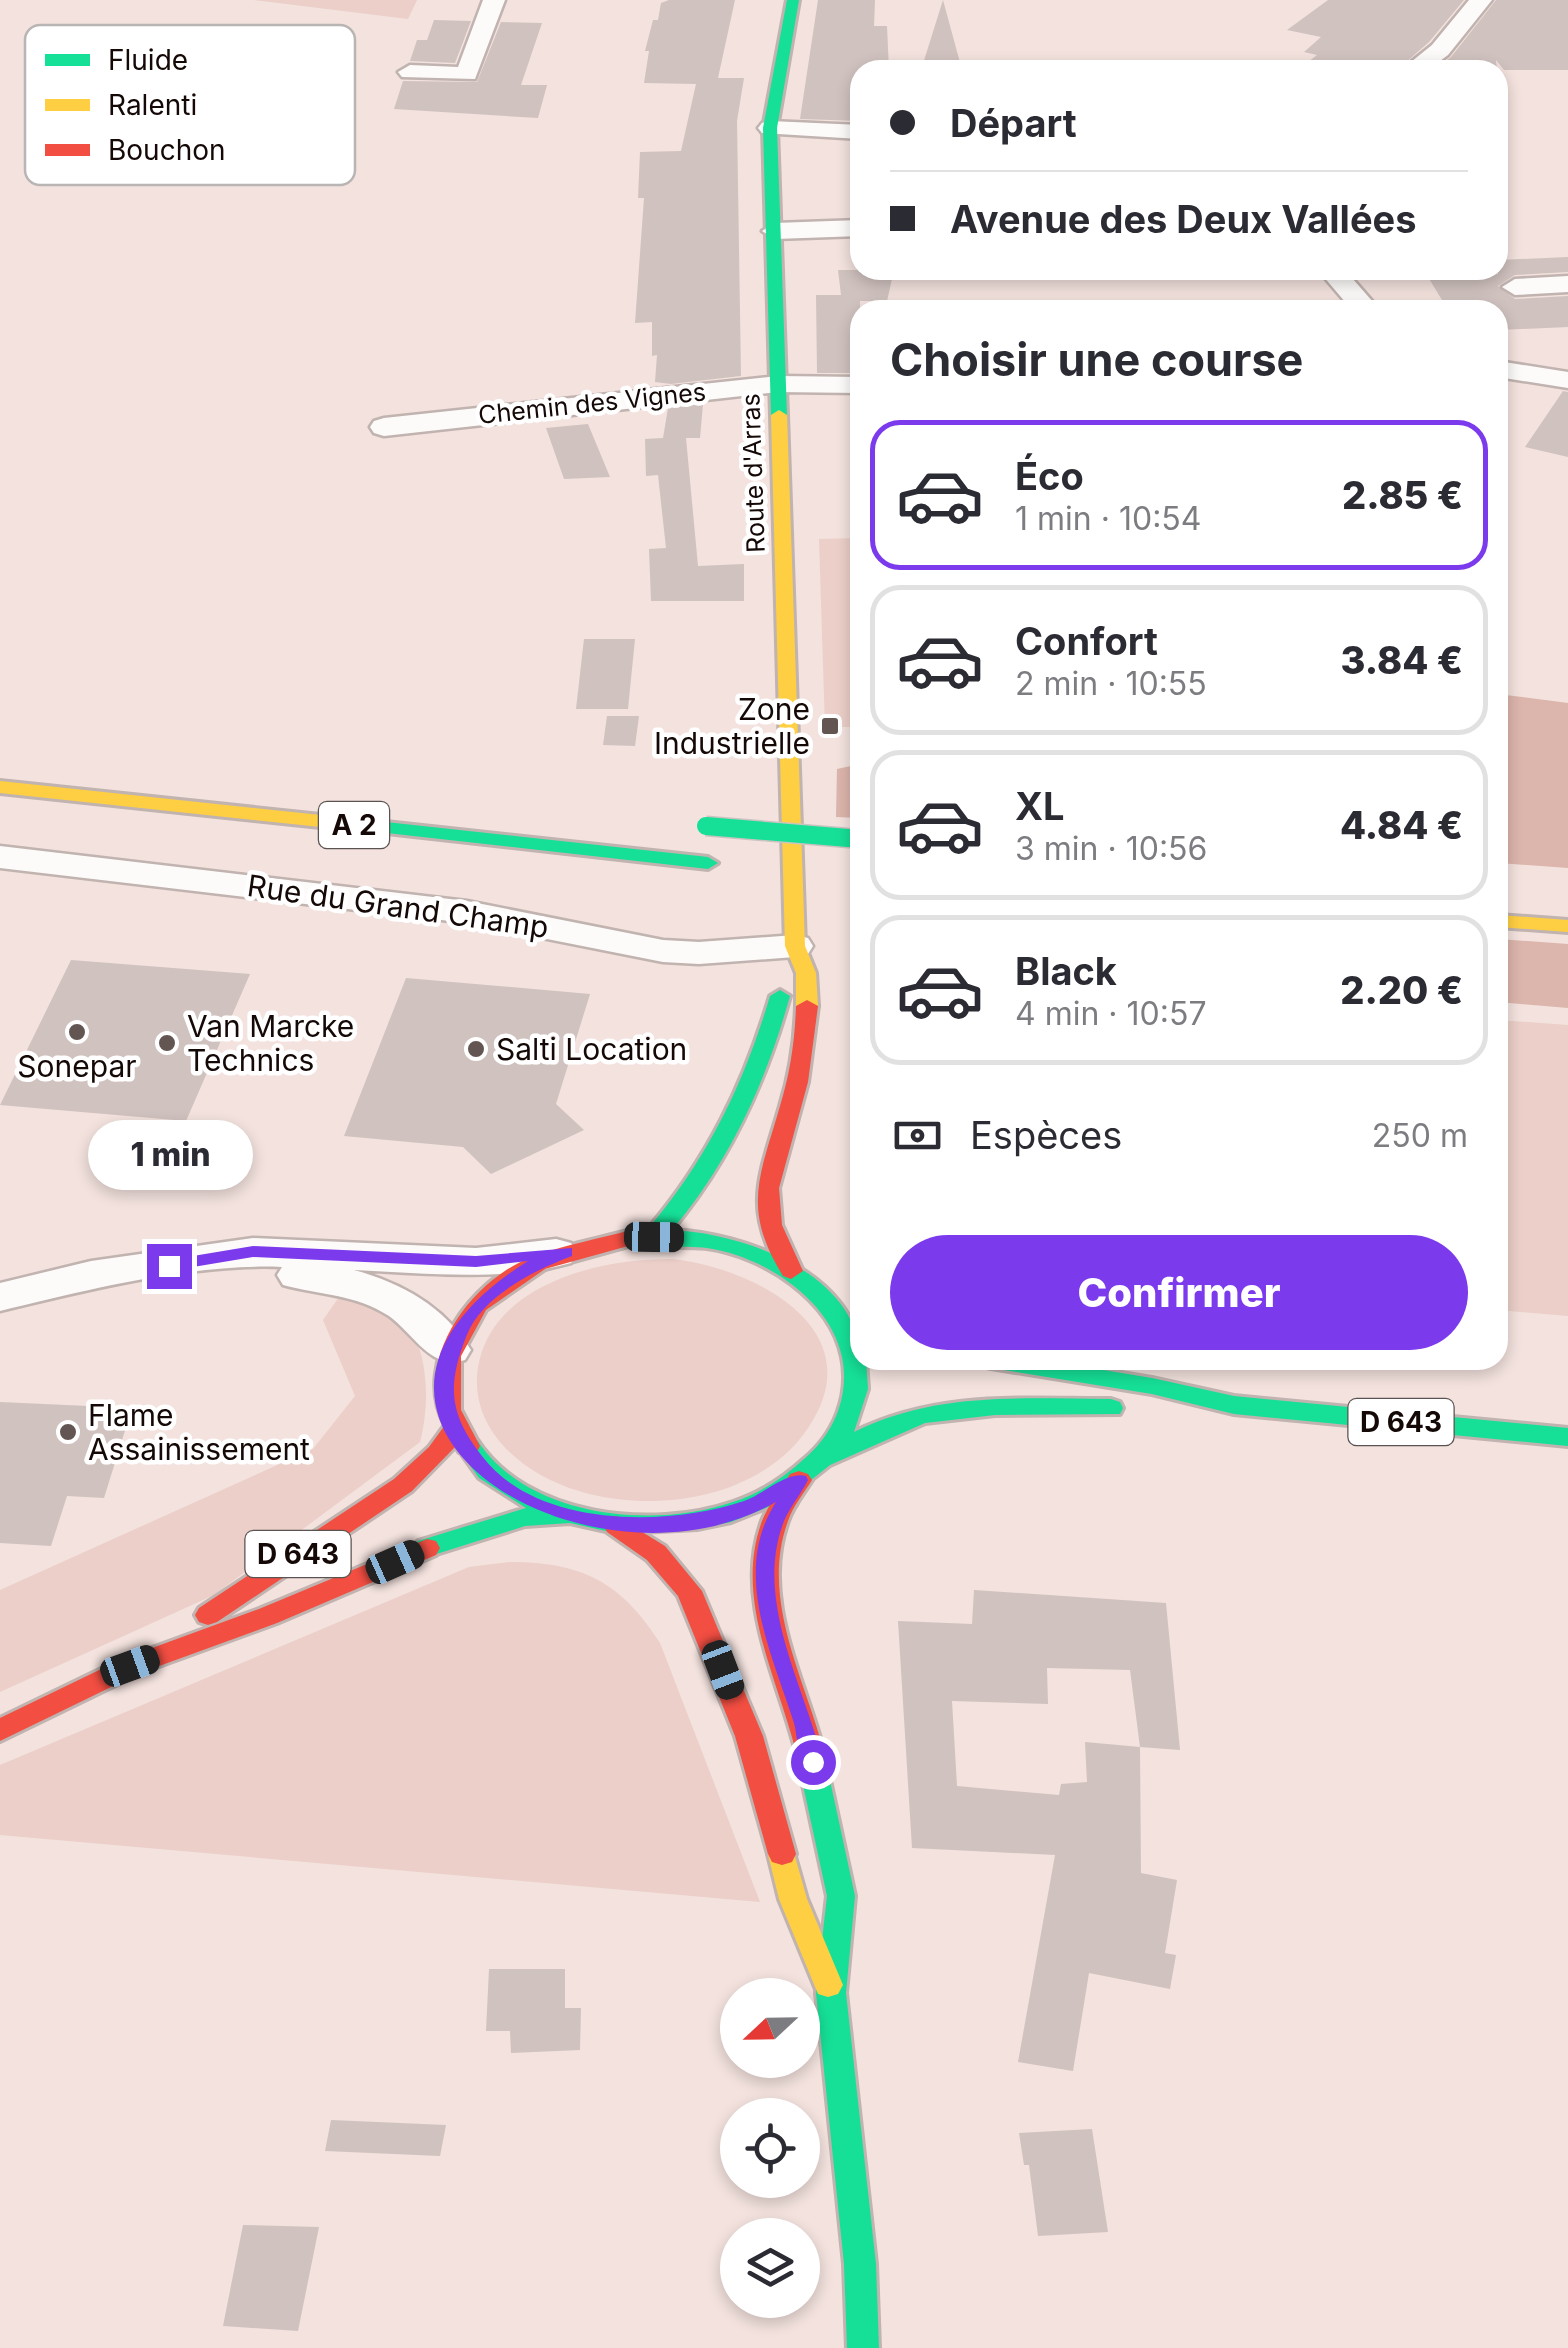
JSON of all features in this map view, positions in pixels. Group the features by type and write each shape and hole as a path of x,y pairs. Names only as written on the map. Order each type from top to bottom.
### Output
{"main road":[{"name":"Route d'Arras","path":"793,0 770,128 796,946"},
{"name":"A 2","path":"0,787 718,864"},
{"path":"696,825 850,838"},
{"path":"765,868 822,872"},
{"path":"1508,921 1568,926"},
{"path":"654,1237 691,1196 750,1089 772,1031 796,946"},
{"path":"796,946 808,979 804,1038 789,1116 770,1162 768,1224 776,1250 791,1272 830,1304 850,1315"},
{"path":"791,1272 727,1245 654,1237 609,1241 539,1262 493,1292 460,1329 444,1376 445,1403 454,1430 479,1466 496,1482 542,1507 616,1525 666,1526 715,1518 760,1502 799,1480 826,1457 854,1412 859,1370"},
{"path":"830,1304 850,1338"},
{"name":"D 643","path":"1052,1370 1152,1386 1234,1405"},
{"name":"D 643","path":"826,1457 889,1426 941,1411 988,1407 1234,1405 1568,1437"},
{"name":"D 643","path":"130,1666 403,1485 438,1453 454,1430"},
{"path":"799,1480 776,1518 767,1548 766,1591 774,1640 804,1725 841,1896 831,1993 860,2264 863,2348"},
{"name":"D 643","path":"0,1730 130,1666 268,1616 475,1530 524,1516 568,1516"},
{"path":"616,1525 656,1553 690,1592 749,1736 794,1899 831,1993"}],"street":[{"path":"410,72 467,74 494,0"},
{"path":"1426,60 1440,50 1481,0"},
{"path":"770,128 850,132"},
{"path":"775,232 850,228"},
{"path":"1341,280 1358,300"},
{"path":"1516,288 1568,284"},
{"path":"1508,371 1568,380"},
{"name":"Chemin des Vignes","path":"384,427 778,384 850,385"},
{"name":"Rue du Grand Champ","path":"0,856 442,909 663,951 699,953 796,946"},
{"path":"0,1297 91,1276 253,1252 476,1262 566,1252"},
{"path":"190,1263 218,1270 311,1276 366,1287 407,1305 450,1350"}],"shaded area":[{"path":"254,0 417,0 408,19"},
{"path":"850,538 850,727 825,727 819,539"},
{"path":"1508,695 1568,703 1568,868 1508,864"},
{"path":"850,766 850,818 836,817 837,769"},
{"path":"1508,940 1568,944 1568,1008 1508,1003"},
{"path":"1508,1021 1568,1025 1568,1316 1508,1311"},
{"path":"673,1259 737,1275 769,1290 796,1310 816,1333 826,1361 825,1393 808,1428 784,1455 754,1476 683,1499 607,1498 571,1489 526,1466 494,1434 478,1393 484,1345 500,1320 523,1299 580,1272 612,1264"},
{"path":"344,1290 382,1301 398,1312 418,1344 426,1384 420,1442 214,1595 0,1692 0,1590 313,1449 355,1396 323,1320"},
{"path":"509,1562 579,1572 614,1591 645,1622 660,1643 760,1902 0,1835 0,1765 469,1567"}],"building":[{"path":"735,0 718,78 744,78 737,121 741,376 671,384 655,382 657,355 652,356 652,322 635,323 644,198 638,198 640,152 681,151 696,84 644,83 649,51 645,51 653,20 658,20 661,3"},
{"path":"818,0 875,0 874,26 887,26 889,60 850,60 850,121 800,119"},
{"path":"943,0 959,60 924,60"},
{"path":"1328,0 1464,0 1408,60 1311,60 1317,55 1304,52 1321,37 1287,30"},
{"path":"1496,0 1568,0 1568,70 1508,70 1508,60 1447,60"},
{"path":"434,20 471,21 455,63 410,61 417,40 427,40"},
{"path":"501,22 542,23 521,85 547,85 538,118 394,109 403,81 477,82"},
{"path":"1568,257 1568,272 1515,275 1508,280 1508,260"},
{"path":"838,270 850,270 850,280 892,280 887,300 850,300 850,373 817,373 816,295 841,295"},
{"path":"1430,280 1507,280 1498,286 1515,299 1568,296 1568,327 1508,330 1508,300 1442,300"},
{"path":"1563,391 1568,392 1568,457 1525,447"},
{"path":"703,404 700,438 686,438 698,566 744,564 744,601 651,601 649,549 666,548 658,475 646,476 645,439 663,438 668,408"},
{"path":"588,424 610,477 564,479 546,428"},
{"path":"584,639 635,639 628,709 576,709"},
{"path":"607,716 639,716 635,746 603,745"},
{"path":"71,960 250,974 186,1121 0,1105"},
{"name":"Salti Location","path":"406,978 590,994 556,1104 584,1130 491,1174 463,1147 344,1136"},
{"path":"0,1402 132,1408 104,1498 67,1496 51,1546 0,1543"},
{"path":"974,1590 1166,1603 1180,1750 1140,1747 1141,1873 1177,1880 1165,1953 1176,1955 1170,1989 1089,1973 1073,2071 1018,2062 1055,1855 912,1848 898,1621 972,1624","holes":["1047,1668 1130,1670 1140,1747 1085,1742 1087,1782 1061,1784 1059,1795 957,1786 952,1701 1048,1704"]},
{"path":"489,1969 565,1969 565,2008 581,2008 580,2050 511,2053 510,2031 486,2031"},
{"path":"331,2120 446,2125 440,2156 325,2151"},
{"path":"1092,2129 1108,2232 1038,2236 1029,2165 1024,2165 1019,2133"},
{"path":"243,2225 319,2227 298,2331 223,2326"}],"traffic: fast":[{"path":"779,415 770,128 793,0"},
{"path":"349,824 708,863"},
{"path":"706,826 850,838"},
{"path":"654,1237 697,1183 732,1124 759,1062 780,996"},
{"path":"631,1238 692,1239 751,1252 789,1272 820,1296 841,1325 850,1346"},
{"path":"468,1446 488,1472 513,1491 584,1518 617,1523 714,1517 777,1493 826,1454 847,1422 856,1389 855,1370"},
{"path":"1053,1370 1152,1386 1234,1405 1568,1437"},
{"path":"826,1457 899,1422 948,1410 995,1406 1111,1408"},
{"path":"427,1548 524,1517 564,1516"},
{"path":"809,1748 841,1896 831,1993 860,2264 863,2348"}],"traffic: slow":[{"path":"779,415 795,946 806,973 807,1006"},
{"path":"0,787 349,824"},
{"path":"1508,922 1568,926"},
{"path":"782,1854 793,1899 828,1985"}],"traffic: jam":[{"path":"791,1271 770,1225 767,1188 797,1082 807,1006"},
{"path":"468,1446 449,1410 449,1356 477,1305 537,1263 631,1238"},
{"path":"208,1615 403,1485 438,1453 454,1430"},
{"path":"799,1480 775,1521 765,1579 775,1636 809,1748"},
{"path":"616,1525 656,1553 689,1591 749,1736 782,1854"},
{"path":"0,1730 131,1666 268,1616 427,1548"}],"place":[{"name":"Zone Industrielle","path":"830,726"},
{"name":"Sonepar","path":"77,1032"},
{"name":"Van Marcke Technics","path":"167,1043"},
{"name":"Salti Location","path":"476,1049"},
{"name":"Flame Assainissement","path":"68,1432"}],"route":[{"path":"169,1266 253,1252 476,1262 566,1252 515,1276 474,1309 460,1329 444,1376 445,1403 454,1430 479,1466 518,1495 568,1516 616,1525 666,1526 715,1518 760,1502 799,1480 776,1518 767,1548 766,1591 774,1640 813,1762"}]}
